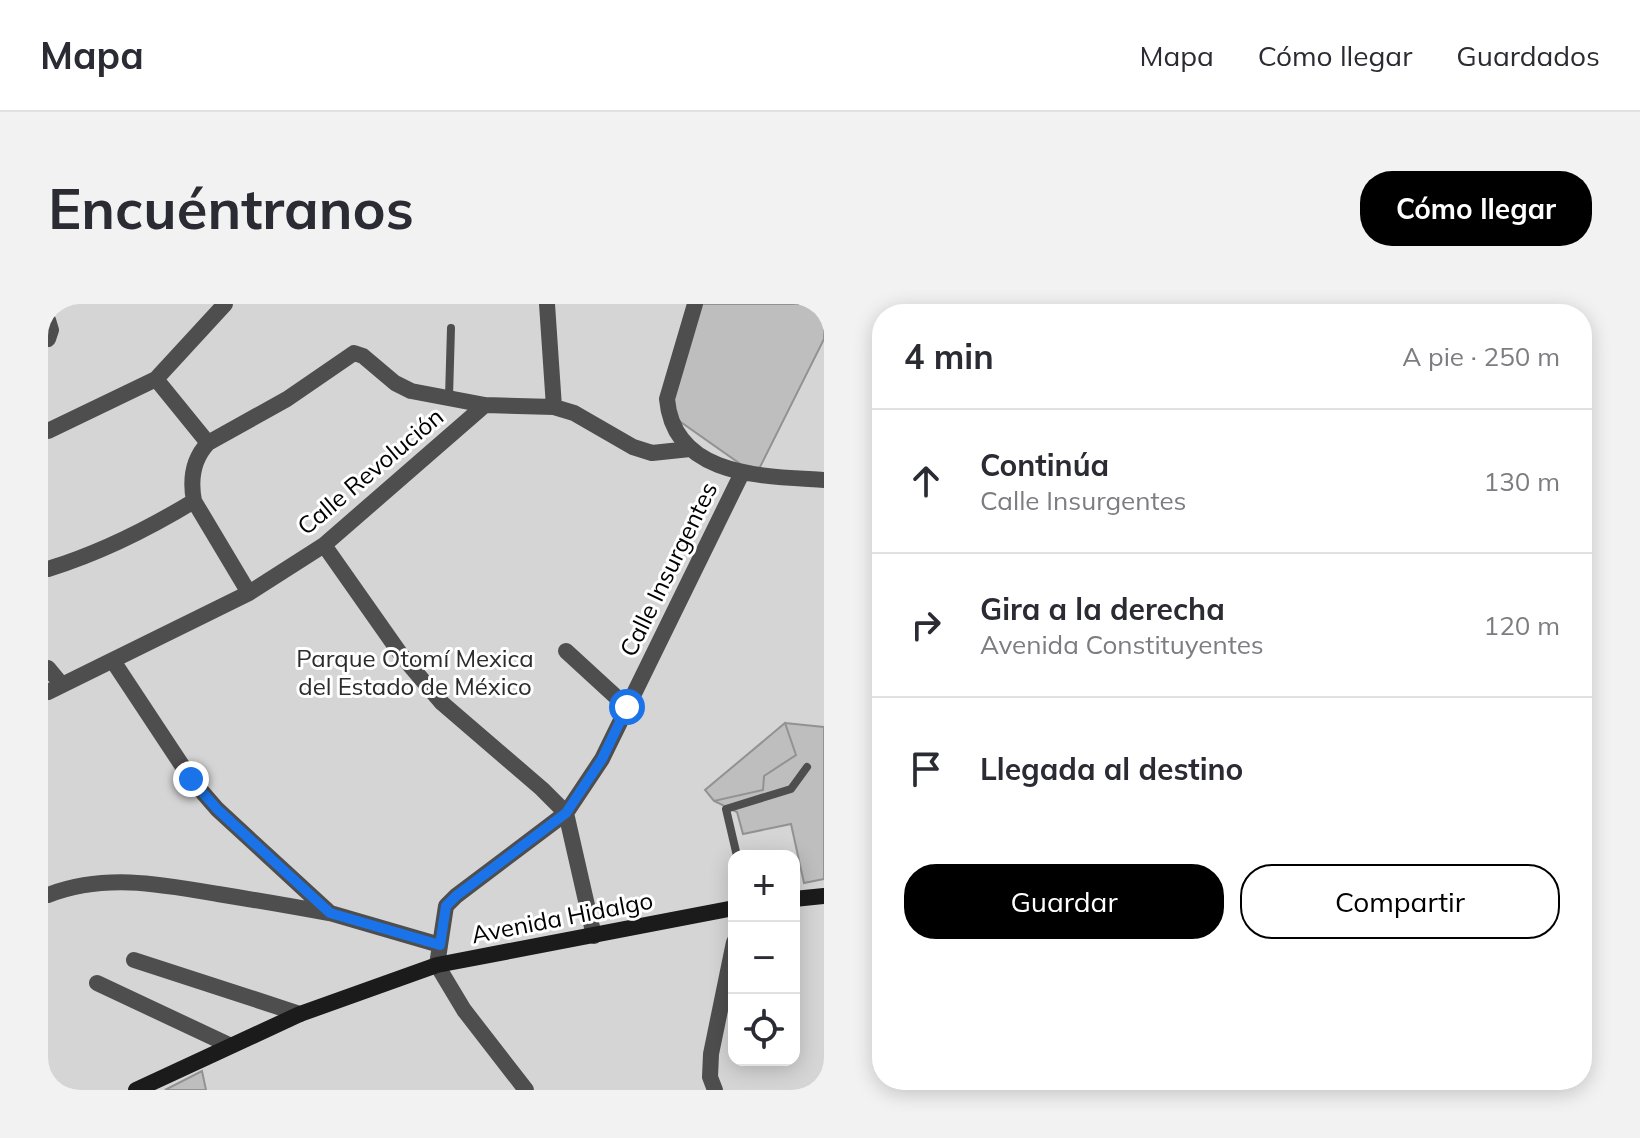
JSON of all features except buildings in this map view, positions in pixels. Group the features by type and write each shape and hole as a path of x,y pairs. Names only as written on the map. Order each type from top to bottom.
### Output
{"main road":[{"path":"800,898 824,896"},
{"name":"Avenida Hidalgo","path":"136,1090 300,1014 437,965 728,909"}],"street":[{"path":"48,431 156,379 225,304"},
{"path":"547,304 554,407"},
{"name":"Calle Insurgentes","path":"437,965 446,906 566,813 602,759 742,473 727,469 690,449 668,413 667,399 695,304"},
{"path":"249,593 194,501 191,487 201,450 356,353 395,383 411,391 485,405 554,407 574,413 633,447 652,453 690,449"},
{"path":"156,379 208,443"},
{"name":"Calle Revolución","path":"55,688 249,593 324,545 485,405"},
{"path":"742,473 824,480"},
{"path":"48,569 84,558 194,501"},
{"path":"324,545 402,656 442,703 566,813 594,936"},
{"path":"566,651 627,707"},
{"path":"113,661 191,779 217,809 330,913"},
{"path":"48,668 55,688"},
{"path":"48,895 71,886 158,883 330,913 440,945"},
{"path":"134,960 300,1014"},
{"path":"437,965 464,1010 526,1090"},
{"path":"715,1090 710,1077 711,1054 728,971"},
{"path":"97,983 229,1045"}],"lane":[{"path":"449,398 451,328"},
{"path":"736,850 726,809 791,789 807,767"}],"green space":[{"name":"Parque Otomí Mexica del Estado de México","path":"48,304 824,304 824,1090 48,1090"}],"route":[{"path":"191,779 217,809 330,913 440,945 446,906 566,813 602,759 627,707"}]}
